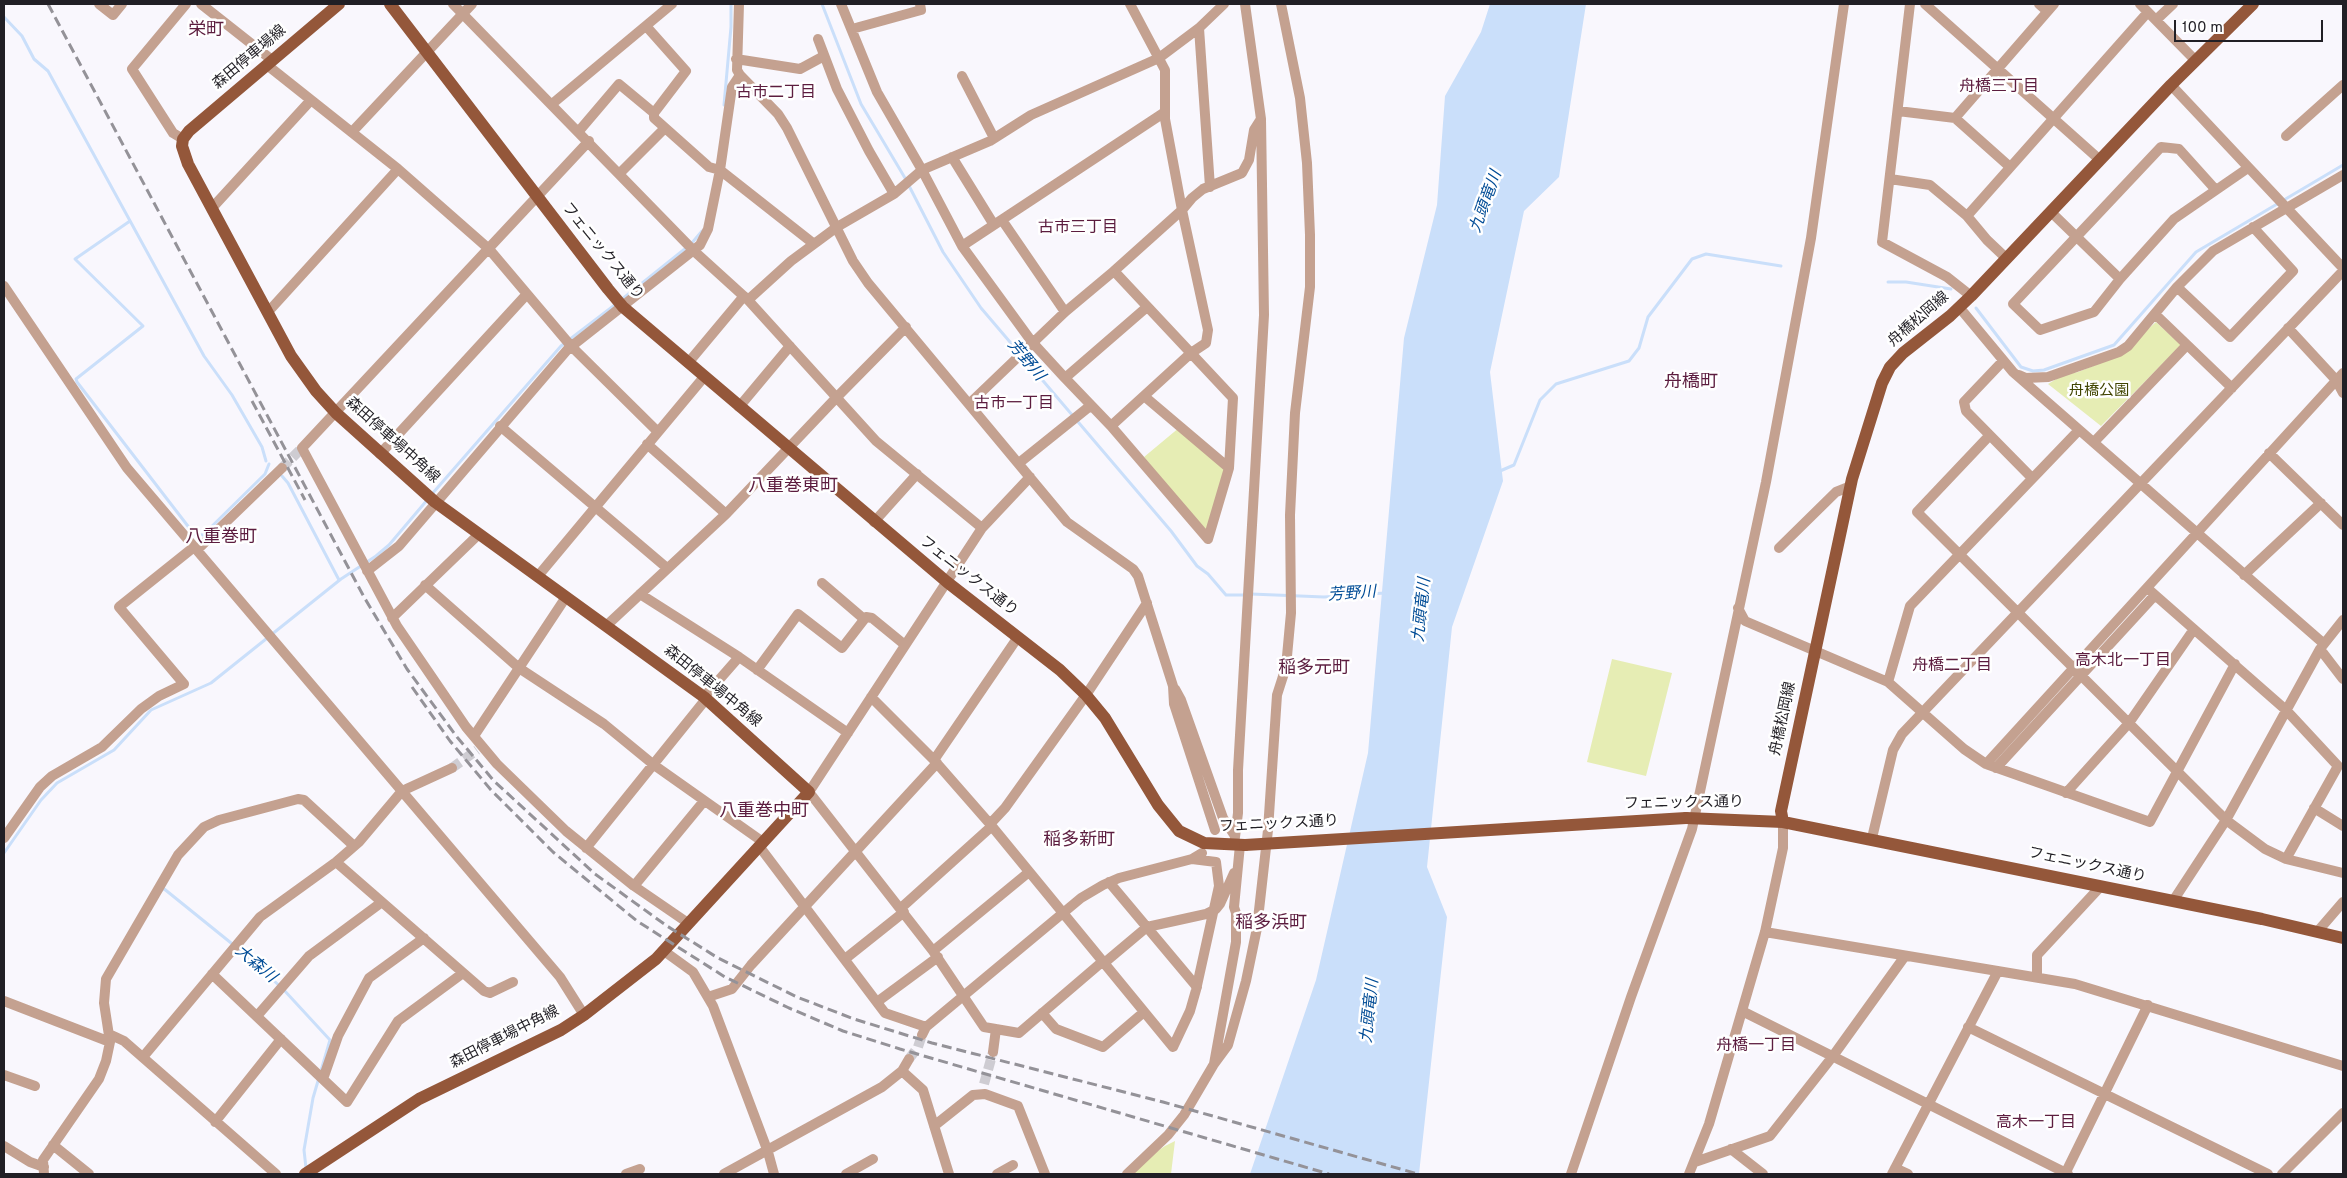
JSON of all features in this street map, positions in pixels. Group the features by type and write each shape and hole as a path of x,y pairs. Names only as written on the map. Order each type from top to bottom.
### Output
{"main road":[{"name":"森田停車場線","path":"182,139 189,131 339,4"},
{"name":"フェニックス通り","path":"390,4 537,198 623,307 946,582 1060,670 1086,695 1105,718 1158,805 1175,827 1190,837 1204,843 1238,843 1690,818 1783,822 1872,838 2318,931 2343,938"},
{"name":"舟橋松岡線","path":"1783,822 1781,811 1851,486 1882,384 1890,366 1971,296 2195,60 2253,4"},
{"name":"森田停車場中角線","path":"182,139 182,146 188,164 300,370 336,413 430,498 705,698 808,792 664,950 584,1015 561,1030 419,1099 305,1174"}],"street":[{"path":"99,4 113,15 122,4"},
{"path":"182,139 173,133 132,69 186,4"},
{"path":"201,4 311,100 398,169 489,249 571,346 658,432"},
{"path":"453,4 589,141 694,251 746,298 876,441 982,528"},
{"path":"352,132 472,4"},
{"path":"552,104 672,4"},
{"path":"739,4 736,58 740,75 773,108 787,128 853,261 868,283 970,403 1067,522 1133,569 1138,576 1173,686 1181,700 1223,818 1238,843"},
{"path":"841,4 877,92 922,170 962,246 1032,342 1090,406 1111,426 1208,539 1229,468 1233,398 1114,271"},
{"path":"852,29 921,10 920,4"},
{"path":"1111,426 1191,353 1206,343 1208,330 1182,210 1165,112 1165,70 1130,4"},
{"path":"688,363 746,298 836,227 894,194 922,170 994,138 1031,115 1159,58 1199,28 1224,4"},
{"path":"1214,1064 1236,942 1236,913 1234,907 1238,863 1238,770 1264,315 1261,119 1245,4"},
{"path":"1127,1174 1168,1135 1184,1115 1214,1064 1228,1045 1246,981 1257,928 1268,830 1277,695 1286,667 1291,612 1290,515 1296,413 1310,287 1310,235 1300,98 1281,4"},
{"path":"1571,1174 1631,997 1692,829 1690,818 1766,482 1811,238 1844,4"},
{"path":"1910,4 1882,242 1947,277 1971,296"},
{"path":"1925,4 2100,160"},
{"path":"1954,118 2051,8 2038,4"},
{"path":"2140,4 2195,60"},
{"path":"2156,20 2173,4"},
{"path":"1967,216 2148,12"},
{"path":"646,26 686,72 654,113"},
{"path":"1199,28 1210,187"},
{"path":"818,39 837,89 894,194"},
{"path":"736,58 800,69 824,56"},
{"path":"367,571 399,546 430,498 500,426 571,346 694,251 704,240 720,170 732,87 740,75"},
{"path":"962,76 994,138"},
{"path":"579,131 619,84 654,113 654,118 709,167 720,170 814,244"},
{"path":"1872,838 1893,750 1902,734 2343,270 2171,85"},
{"path":"2286,136 2343,85"},
{"path":"212,208 311,100"},
{"path":"1898,111 1954,118 2010,167"},
{"path":"962,246 1165,112"},
{"path":"970,403 1032,342 1182,210 1192,198 1210,187 1242,173 1247,167 1254,130 1261,119"},
{"path":"620,173 665,128"},
{"path":"589,141 302,448 392,618 430,677 474,736 479,748 586,848 634,886 688,924"},
{"path":"2215,189 2179,149 2162,147 2013,304 2040,330 2094,312 2120,279 2174,219 2248,168"},
{"path":"952,157 1065,312"},
{"path":"268,312 398,169"},
{"path":"2013,372 2026,378 2048,377 2119,352 2128,346 2177,288 2213,251 2343,175"},
{"path":"1890,179 1930,185 1967,216 1987,240 2006,258"},
{"path":"2051,212 2120,279"},
{"path":"2177,288 2230,337 2293,271 2253,227"},
{"path":"4,286 127,468 560,977 584,1015"},
{"path":"380,454 527,294"},
{"path":"1065,378 1148,307"},
{"path":"1959,307 2013,372 2322,646 2343,679"},
{"path":"2155,314 2232,388"},
{"path":"606,626 726,514 906,327"},
{"path":"2288,328 2340,376 2343,393"},
{"path":"2094,442 2187,345"},
{"path":"739,406 790,346"},
{"path":"2003,362 1964,402 1966,412 2032,478"},
{"path":"1996,768 2081,676 2151,592 2196,534 2340,376"},
{"path":"538,576 704,377"},
{"path":"1144,396 1229,468"},
{"path":"1019,463 1090,406"},
{"path":"500,426 667,568"},
{"path":"1888,682 1910,606 2079,430"},
{"path":"1989,436 1917,512 2226,820 2265,849 2286,859 2343,874"},
{"path":"647,444 726,514"},
{"path":"2269,453 2343,525"},
{"path":"4,838 40,787 52,776 102,747 141,709 159,696 184,684 119,607 196,548 282,468"},
{"path":"874,522 917,474"},
{"path":"1030,477 982,528 808,792 936,954 984,1027 1019,1033 1147,927 1206,914 1216,909 1238,863"},
{"path":"1779,548 1836,492 1851,486"},
{"path":"2244,575 2321,503"},
{"path":"392,618 479,534"},
{"path":"822,583 864,619"},
{"path":"425,585 519,668 604,724 654,765 761,844 805,907 885,1013 924,1031 964,995 1081,898 1109,882 1192,859 1202,853"},
{"path":"2151,592 2286,710 2338,766 2286,859"},
{"path":"1986,764 2073,669 2151,592"},
{"path":"640,594 739,657 848,733"},
{"path":"474,736 566,597"},
{"path":"845,959 902,910 991,825 1086,695 1147,603"},
{"path":"1738,608 1745,621 1888,682 1964,750 1986,764 2150,822 2234,664"},
{"path":"757,670 798,614 842,648 864,619 872,618 906,645"},
{"path":"2173,901 2226,820 2322,646 2343,620"},
{"path":"2066,792 2129,724 2194,629"},
{"path":"708,997 732,989 751,965 936,762 1018,637"},
{"path":"586,848 739,657"},
{"path":"1173,686 1174,704 1215,830"},
{"path":"871,697 936,762 991,825 1061,913 1173,1047 1190,1011 1198,987 1216,909 1219,886 1216,862 1192,859"},
{"path":"142,1058 260,917 336,862 354,846 402,791 452,768"},
{"path":"44,1170 43,1160 99,1079 109,1038 104,1003 106,979 178,855 204,827 219,820 298,799 304,800 354,846"},
{"path":"634,886 704,801"},
{"path":"2314,808 2343,826"},
{"path":"1689,1174 1709,1124 1765,932 1783,848 1783,822"},
{"path":"336,862 484,990 490,993 513,982"},
{"path":"877,1002 936,954 1029,872"},
{"path":"1109,882 1198,987"},
{"path":"2037,977 2037,955 2101,886"},
{"path":"257,1016 309,956 382,902"},
{"path":"2318,931 2343,902"},
{"path":"1765,932 2074,984 2343,1066"},
{"path":"320,1077 338,1036 369,978 424,938"},
{"path":"664,950 693,972 713,1006 768,1152 774,1174"},
{"path":"1695,1162 1770,1136 1833,1056 1905,956"},
{"path":"1908,1174 1894,1171 1998,971"},
{"path":"212,974 347,1102 398,1021 463,973"},
{"path":"4,1001 109,1038 124,1041 269,1172"},
{"path":"1742,1011 2066,1174 2148,1005"},
{"path":"1042,1013 1056,1029 1103,1047 1144,1012"},
{"path":"1968,1027 2268,1174"},
{"path":"993,1052 996,1029"},
{"path":"215,1122 257,1066 281,1039"},
{"path":"724,1174 768,1152 882,1087 902,1071 909,1059"},
{"path":"902,1071 923,1090 949,1174"},
{"path":"4,1075 35,1086"},
{"path":"934,1126 982,1089 985,1094 1018,1106 1045,1174"},
{"path":"2282,1174 2343,1112"},
{"path":"54,1145 89,1174"},
{"path":"4,1146 44,1170"},
{"path":"1731,1149 1763,1174"},
{"path":"846,1174 873,1159"},
{"path":"997,1174 1013,1165"},
{"path":"626,1174 640,1169"}],"green space":[{"name":"舟橋公園","path":"2156,322 2181,345 2101,426 2048,384 2063,375 2078,372 2118,356"},
{"path":"1180,427 1229,468 1207,537 1144,457"},
{"path":"1612,659 1672,673 1646,776 1587,762"},
{"path":"1175,1141 1171,1174 1124,1174 1165,1146"}],"water":[{"name":"九頭竜川","path":"1490,4 1586,4 1559,177 1524,211 1490,372 1503,481 1452,627 1427,867 1447,917 1419,1174 1250,1174 1316,980 1368,753 1404,338 1437,205 1445,96 1481,32"}],"waterway":[{"path":"724,105 731,27 731,4"},
{"name":"芳野川","path":"822,4 861,104 905,178 943,252 981,308 1171,531 1197,566 1208,574 1226,595 1245,595"},
{"path":"4,17 22,36 34,59 48,71 204,356 232,395 262,447 266,461"},
{"path":"1976,308 2021,367 2033,371 2044,370 2114,345 2196,252 2343,165"},
{"path":"130,221 75,259 143,326 76,379 77,382 194,534 203,535 265,474 269,464"},
{"path":"621,300 691,244 702,231"},
{"path":"1500,471 1514,465 1540,400 1556,384 1629,361 1639,348 1648,317 1692,259 1706,254 1781,266"},
{"path":"1888,282 1906,282 1951,289"},
{"path":"432,494 561,346 616,304"},
{"path":"282,476 288,483 339,580"},
{"path":"4,853 41,800 57,783 114,750 151,710 211,683 341,579 389,545 428,499"},
{"name":"芳野川","path":"1251,594 1324,597 1385,593"},
{"name":"大森川","path":"162,890 163,888 241,951 283,989 330,1040 313,1098 304,1150 306,1168"}],"tunnel":[{"path":"282,468 302,448"},
{"path":"452,768 477,750"},
{"path":"909,1059 918,1047 922,1035"},
{"path":"984,1084 993,1052"}],"railway":[{"path":"48,4 364,597 407,669 457,737 494,781 595,874 667,926 718,958 797,997 854,1019 932,1043 1163,1102 1418,1174"},
{"path":"252,401 305,500"},
{"path":"412,687 450,741 491,790 553,852 637,921 725,977 789,1008 843,1031 1329,1174"}],"district":[{"name":"栄町","path":"206,31"},
{"name":"舟橋三丁目","path":"1999,88"},
{"name":"古市二丁目","path":"776,94"},
{"name":"古市三丁目","path":"1078,229"},
{"name":"舟橋町","path":"1691,383"},
{"name":"古市一丁目","path":"1014,405"},
{"name":"八重巻東町","path":"793,487"},
{"name":"八重巻町","path":"221,538"},
{"name":"高木北一丁目","path":"2123,662"},
{"name":"舟橋二丁目","path":"1952,667"},
{"name":"稲多元町","path":"1314,669"},
{"name":"八重巻中町","path":"764,812"},
{"name":"稲多新町","path":"1079,841"},
{"name":"稲多浜町","path":"1271,924"},
{"name":"舟橋一丁目","path":"1756,1047"},
{"name":"高木一丁目","path":"2036,1124"}]}
